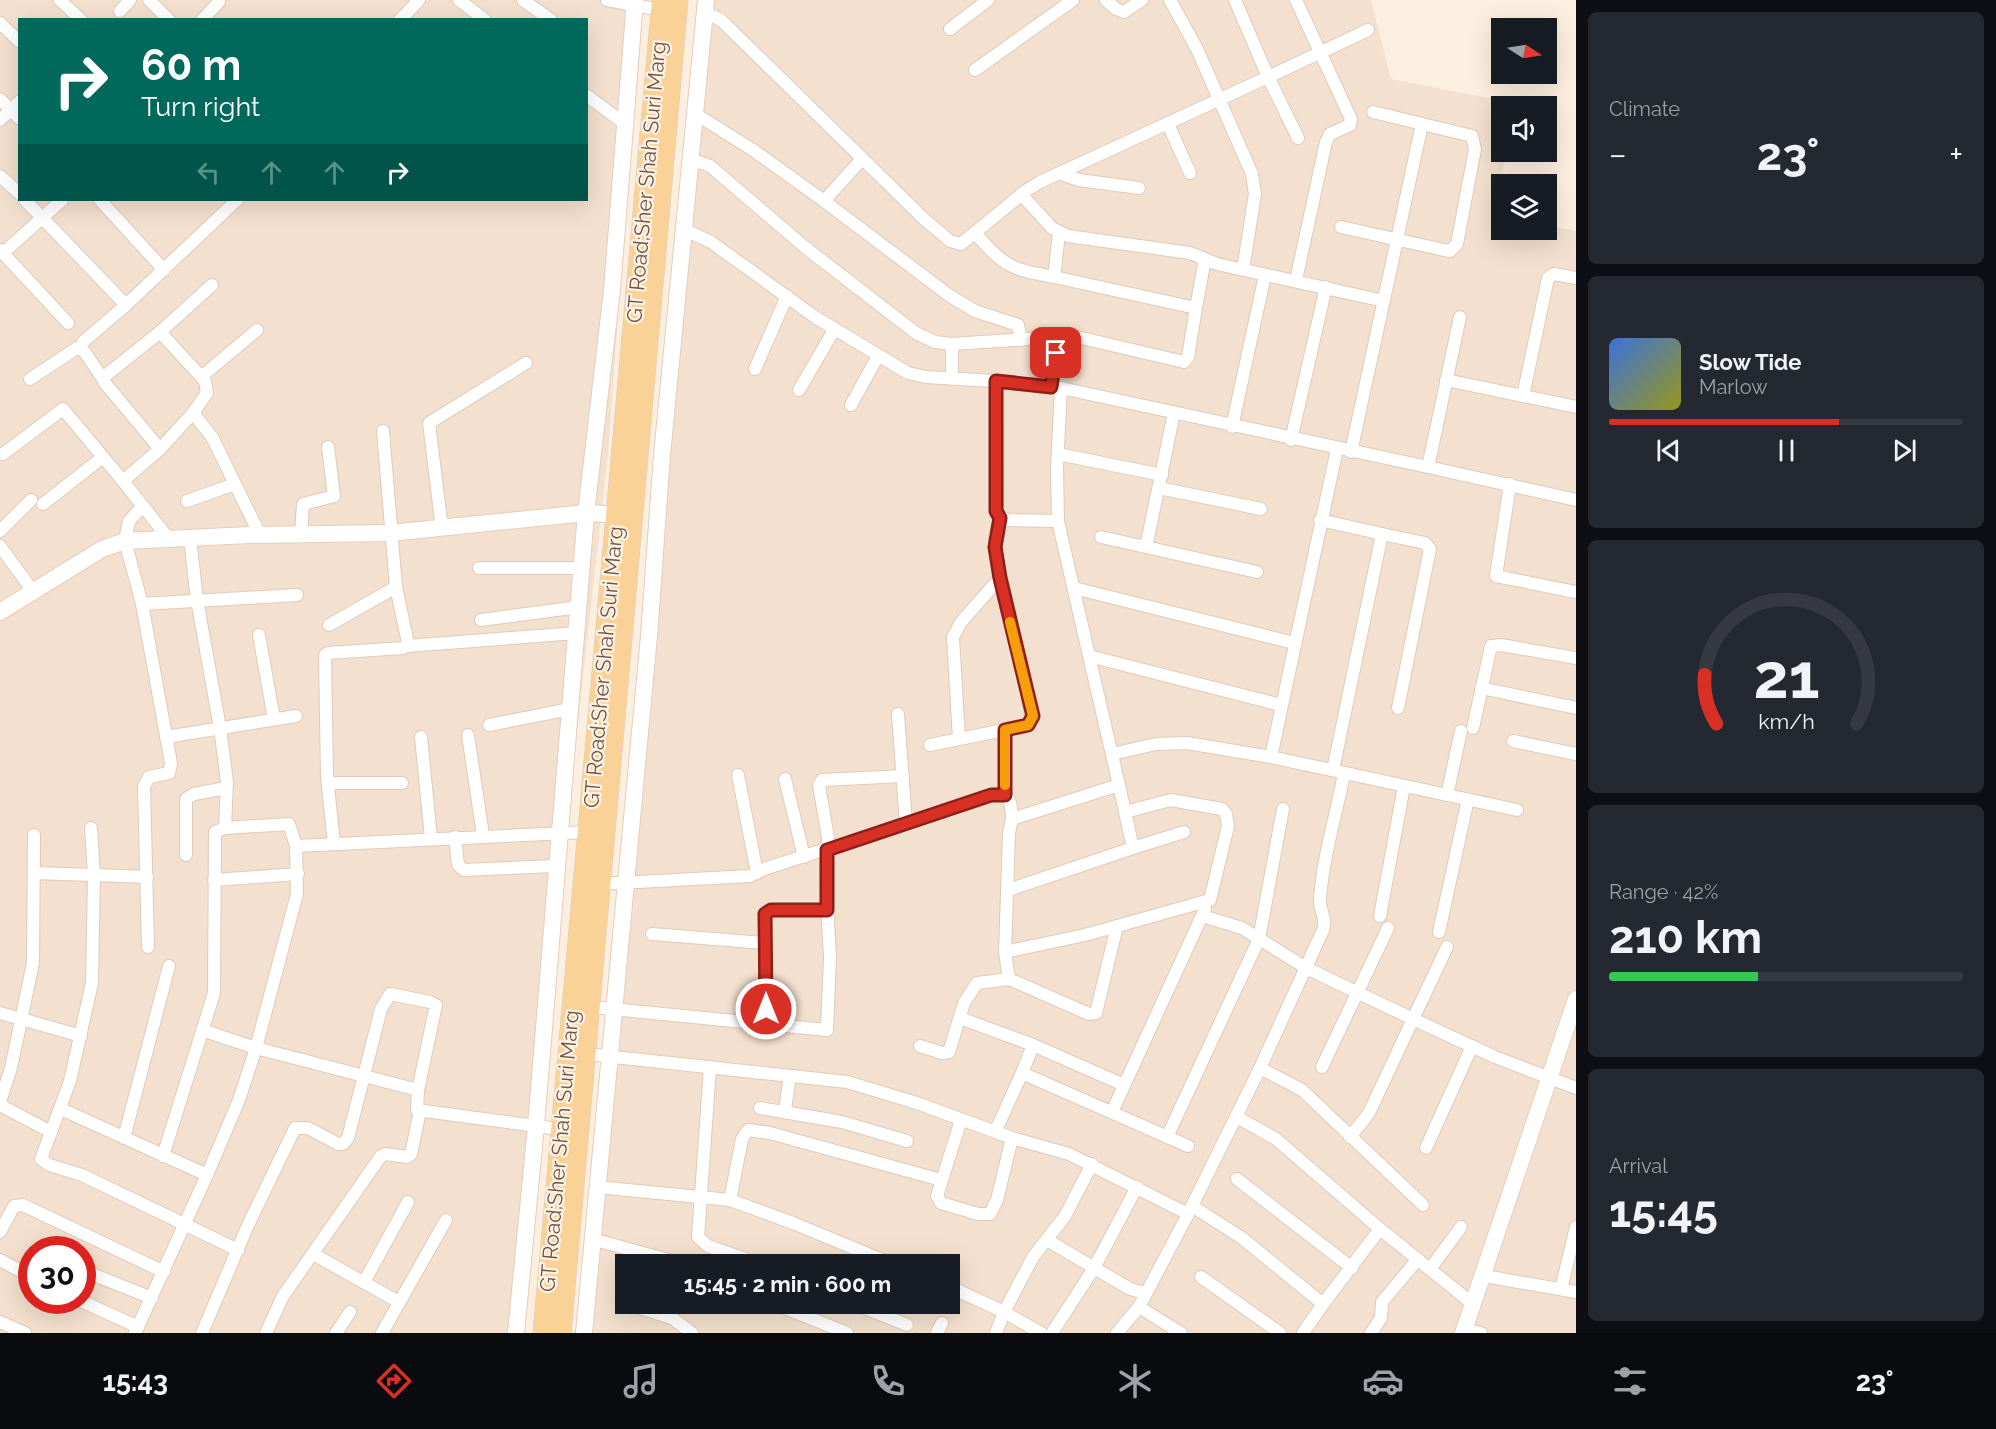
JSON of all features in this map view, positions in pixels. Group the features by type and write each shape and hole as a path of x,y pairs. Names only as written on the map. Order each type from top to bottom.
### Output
{"main road":[{"path":"516,1333 536,1126 558,834 586,513 612,290 634,3"},
{"name":"GT Road;Sher Shah Suri Marg","path":"543,1333 570,1130 586,1054 591,1006 626,514 667,3"},
{"path":"584,1333 689,159 705,6"},
{"path":"0,612 32,590 102,549 125,541 390,532 442,529 586,513 626,514"},
{"name":"GT Road;Sher Shah Suri Marg","path":"561,1333 570,1130 588,832 626,514"},
{"path":"1469,1332 1473,1304 1576,999"}],"street":[{"path":"60,0 79,18"},
{"path":"120,12 130,0"},
{"path":"149,0 167,18"},
{"path":"402,18 420,0"},
{"path":"459,0 482,18"},
{"path":"524,0 548,18"},
{"path":"607,0 667,3"},
{"path":"950,29 988,0"},
{"path":"975,70 1073,0"},
{"path":"1106,0 1116,9 1124,12 1142,0"},
{"path":"1170,0 1197,49 1246,156 1254,184 1255,194 1243,270"},
{"path":"1234,0 1298,138"},
{"path":"1296,280 1328,138 1350,125 1352,119 1297,0"},
{"path":"204,18 219,2"},
{"path":"705,6 950,242 961,244 1021,194 1368,30"},
{"path":"0,23 18,40"},
{"path":"588,96 625,124"},
{"path":"0,99 16,110 0,120"},
{"path":"1341,227 1444,250 1450,250 1457,244 1475,149 1474,140 1465,133 1373,112"},
{"path":"694,113 753,150 824,201 950,297 975,311 1018,325 1021,340"},
{"path":"1168,124 1190,173"},
{"path":"1351,452 1422,124"},
{"path":"689,159 710,166 806,248 916,333 935,342 952,344 1058,336 1088,339 1184,362 1188,357 1205,259"},
{"path":"824,201 862,159"},
{"path":"1061,174 1079,180 1139,188"},
{"path":"0,176 18,192"},
{"path":"1021,194 1059,233 1181,251 1243,270 1384,301"},
{"path":"26,201 126,305"},
{"path":"61,201 44,218 2,251 68,323"},
{"path":"101,201 164,270"},
{"path":"83,342 164,270 236,201"},
{"path":"683,229 720,248 834,330 913,375 1056,388 1576,500"},
{"path":"975,233 1005,265 1022,271 1196,308"},
{"path":"1054,277 1059,233"},
{"path":"1523,396 1548,278 1554,274 1576,278"},
{"path":"1232,427 1265,275"},
{"path":"103,379 212,285"},
{"path":"1291,440 1326,287"},
{"path":"755,369 787,296"},
{"path":"1428,467 1460,317"},
{"path":"201,377 257,330"},
{"path":"799,390 834,330"},
{"path":"123,481 160,449 193,413 207,393 201,377 160,332"},
{"path":"1058,336 1056,388 1058,521 1133,848"},
{"path":"952,344 952,379"},
{"path":"30,379 77,348 84,351 103,379 160,449"},
{"path":"851,405 878,356"},
{"path":"442,529 429,423 526,363"},
{"path":"1446,380 1576,407"},
{"path":"930,745 1028,725 1033,716 1000,578 995,547 1000,518 996,511 996,381"},
{"path":"3,454 63,409 170,539"},
{"path":"193,413 212,437 260,535"},
{"path":"1146,547 1174,413"},
{"path":"383,431 396,587 407,646"},
{"path":"301,534 303,504 334,496 328,447"},
{"path":"1271,757 1337,449"},
{"path":"1058,454 1162,474"},
{"path":"0,531 37,502 103,457"},
{"path":"188,501 235,484"},
{"path":"1510,484 1496,576 1576,592"},
{"path":"1159,488 1261,509"},
{"path":"142,507 129,521 125,541 142,604 170,771 149,777 144,786 148,947"},
{"path":"1000,518 1058,521"},
{"path":"1320,520 1425,543 1430,549 1398,708"},
{"path":"1118,1333 1140,1307 1145,1293 1237,1117 1306,968 1325,920 1320,904 1321,889 1339,772 1382,534"},
{"path":"1101,537 1257,572"},
{"path":"190,538 197,600 220,728 226,788 225,828"},
{"path":"0,546 32,590"},
{"path":"479,568 583,568"},
{"path":"959,739 953,637 961,622 1000,578"},
{"path":"329,625 396,587"},
{"path":"1074,588 1294,643"},
{"path":"142,604 297,595"},
{"path":"481,621 579,607"},
{"path":"334,843 328,783 326,653 369,652 407,646 577,633"},
{"path":"259,635 274,719"},
{"path":"1447,795 1481,688 1490,649 1494,644 1576,658"},
{"path":"1089,656 1281,705"},
{"path":"1481,688 1576,708"},
{"path":"489,725 570,709"},
{"path":"898,714 906,824"},
{"path":"166,737 296,716"},
{"path":"1005,730 1005,795 1010,800 1012,819 1009,833 1005,952 1009,979"},
{"path":"468,735 483,835"},
{"path":"421,737 431,838"},
{"path":"1513,741 1576,754"},
{"path":"1112,754 1156,744 1187,743 1271,757 1517,810"},
{"path":"738,775 757,873"},
{"path":"591,1006 765,1025 828,1029 830,957 827,910 828,838 818,789 820,782 903,776"},
{"path":"785,779 804,857"},
{"path":"328,783 402,783"},
{"path":"1012,819 1119,785"},
{"path":"1380,916 1404,786"},
{"path":"186,855 186,799 194,794 226,788"},
{"path":"600,884 740,878 991,795 1005,795"},
{"path":"1439,932 1468,799"},
{"path":"1112,1113 1216,883 1228,826 1226,814 1222,809 1171,800 1125,812"},
{"path":"1167,1137 1259,939 1283,809"},
{"path":"96,1309 136,1330 164,1272 239,1100 256,1048 297,894 296,846 289,824 225,828 218,830 214,836 215,986 163,1156"},
{"path":"91,828 94,875 94,966 81,1036 61,1110 41,1155 44,1162 82,1175 238,1250"},
{"path":"296,846 483,835 588,832"},
{"path":"1008,890 1184,832"},
{"path":"34,835 35,950 23,1018 0,1104 51,1132"},
{"path":"455,837 458,865 464,870 556,866"},
{"path":"34,873 147,877"},
{"path":"213,880 298,874"},
{"path":"1005,952 1208,902"},
{"path":"765,1025 765,916 769,910 827,910"},
{"path":"1202,916 1242,928 1306,968 1358,994 1472,1046 1576,1088"},
{"path":"920,1046 942,1053 949,1052 974,985 1009,979 1094,1014 1100,1006 1117,926"},
{"path":"1322,1067 1388,928"},
{"path":"652,934 765,943"},
{"path":"1350,1137 1369,1113 1447,947"},
{"path":"124,1138 170,966"},
{"path":"202,1333 295,1128 308,1128 338,1144 346,1142 386,997 395,995 433,1003 436,1013 418,1090 416,1106 420,1111 570,1130"},
{"path":"0,1013 81,1036"},
{"path":"960,1018 1033,1045 1124,1085"},
{"path":"202,1030 256,1048 418,1090"},
{"path":"995,1132 1033,1045"},
{"path":"1426,1148 1472,1046"},
{"path":"586,1054 847,1083 917,1103 1012,1138 1069,1154 1190,1210 1242,1238 1323,1304"},
{"path":"710,1067 702,1198 697,1231 700,1240 727,1254"},
{"path":"1260,1068 1302,1090 1423,1205"},
{"path":"1022,1073 1188,1146"},
{"path":"785,1110 790,1076"},
{"path":"760,1108 785,1110 842,1122 907,1141"},
{"path":"61,1110 207,1175"},
{"path":"266,1333 284,1296 381,1156 386,1154 410,1156 420,1111"},
{"path":"1237,1117 1276,1139 1380,1229 1473,1304"},
{"path":"961,1120 941,1180 937,1196 939,1202 978,1214 990,1214 997,1200 1012,1138"},
{"path":"729,1200 742,1139 748,1130 770,1133 941,1180"},
{"path":"996,1333 1004,1312 1028,1266 1065,1216 1092,1164"},
{"path":"1237,1179 1352,1268"},
{"path":"597,1187 729,1200 868,1254"},
{"path":"1052,1333 1094,1268 1137,1187"},
{"path":"364,1282 408,1202"},
{"path":"0,1232 14,1206 23,1205 164,1272"},
{"path":"382,1333 446,1220"},
{"path":"1430,1269 1461,1227"},
{"path":"1561,1289 1576,1227"},
{"path":"1303,1333 1380,1229"},
{"path":"592,1239 647,1254"},
{"path":"1047,1240 1130,1289 1145,1293"},
{"path":"313,1254 399,1302"},
{"path":"1371,1333 1381,1318 1382,1302 1418,1259"},
{"path":"0,1260 18,1270"},
{"path":"96,1276 152,1298"},
{"path":"1484,1276 1576,1292"},
{"path":"1201,1277 1280,1333"},
{"path":"960,1292 1004,1312 1041,1333"},
{"path":"1140,1307 1181,1333"},
{"path":"336,1333 350,1312"},
{"path":"659,1314 672,1318 692,1333"},
{"path":"799,1314 847,1333"},
{"path":"880,1314 907,1325"},
{"path":"0,1322 25,1333"}],"shaded area":[{"path":"0,0 641,0 608,454 519,1247 513,1333 0,1333"},
{"path":"708,0 1371,0 1391,79 1491,99 1491,162 1504,162 1502,174 1491,174 1491,240 1557,240 1557,227 1576,231 1576,1333 589,1333"}],"slow traffic":[{"path":"1005,785 1005,730 1028,725 1033,721 1010,622"}],"route":[{"path":"766,1009 765,914 771,910 827,910 827,850 991,795 1005,795 1005,730 1031,724 1033,716 1000,578 995,547 1000,518 996,511 996,381 1051,387 1056,353"}]}
